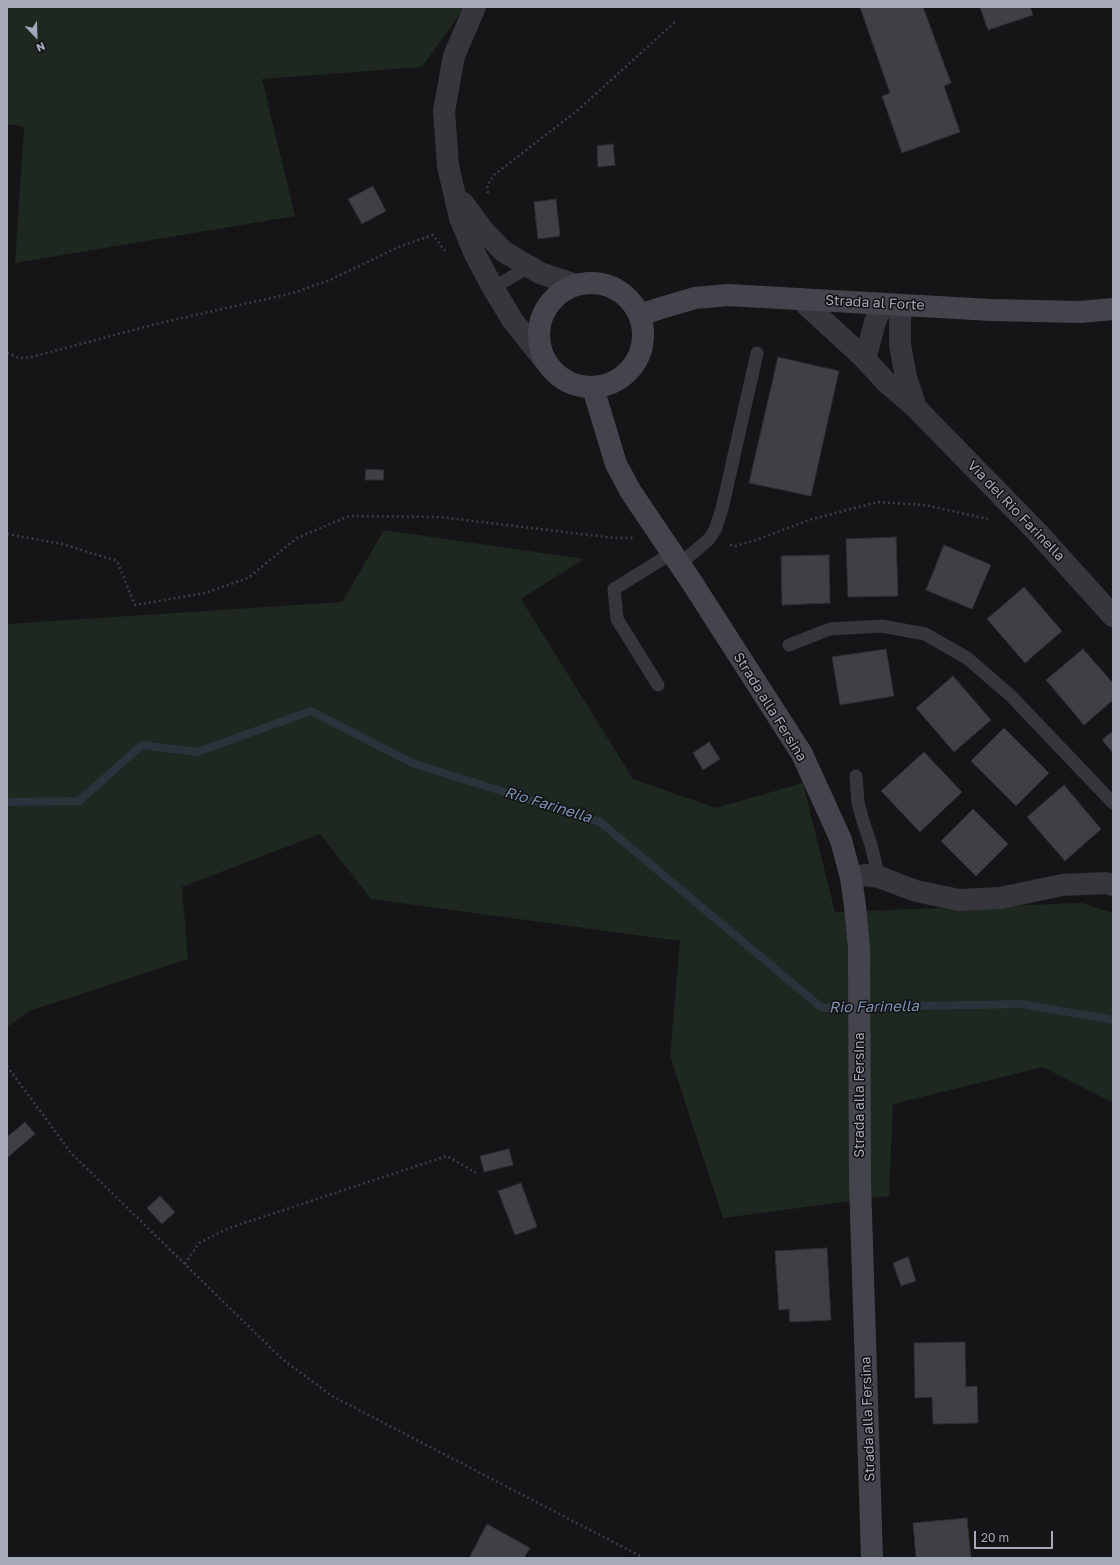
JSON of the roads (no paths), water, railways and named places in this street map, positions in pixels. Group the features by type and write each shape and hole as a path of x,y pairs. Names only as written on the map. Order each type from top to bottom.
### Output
{"street":[{"path":"475,7 454,56 444,110 448,166 456,194 460,218 475,254 493,288 514,321 554,373 565,381 579,387 593,388 613,384 630,372 640,355 644,336 640,315 630,299 614,288 596,283 576,285 562,291 550,302 542,316 539,331 540,347 545,361"},
{"path":"456,194 471,212 483,230 503,251 540,273 576,285"},
{"name":"Strada al Forte","path":"640,315 695,298 728,295 991,310 1080,312 1113,309"},
{"name":"Via del Rio Farinella","path":"800,299 866,359 887,383 916,408 1037,532 1113,616"},
{"path":"866,359 874,322 892,305"},
{"name":"Via del Rio Farinella","path":"892,305 900,320 900,345 906,377 916,408"},
{"name":"Strada alla Fersina","path":"593,388 616,464 631,492 802,754 840,840 851,878 859,948 860,1182 872,1558"},
{"path":"851,878 865,875 879,877 916,891 959,900 1000,898 1062,885 1106,883 1113,885"}],"lane":[{"path":"493,288 520,272 527,265"},
{"path":"658,685 617,619 614,589 676,559 710,539 715,530 722,509 757,353"},
{"path":"788,645 830,630 882,626 924,634 967,658 1011,696 1113,803"},
{"path":"856,776 858,803 872,845 879,877"}],"waterway":[{"name":"Rio Farinella","path":"7,802 79,801 142,745 197,752 311,711 412,763 600,822 822,1008 1021,1004 1113,1020"}]}
